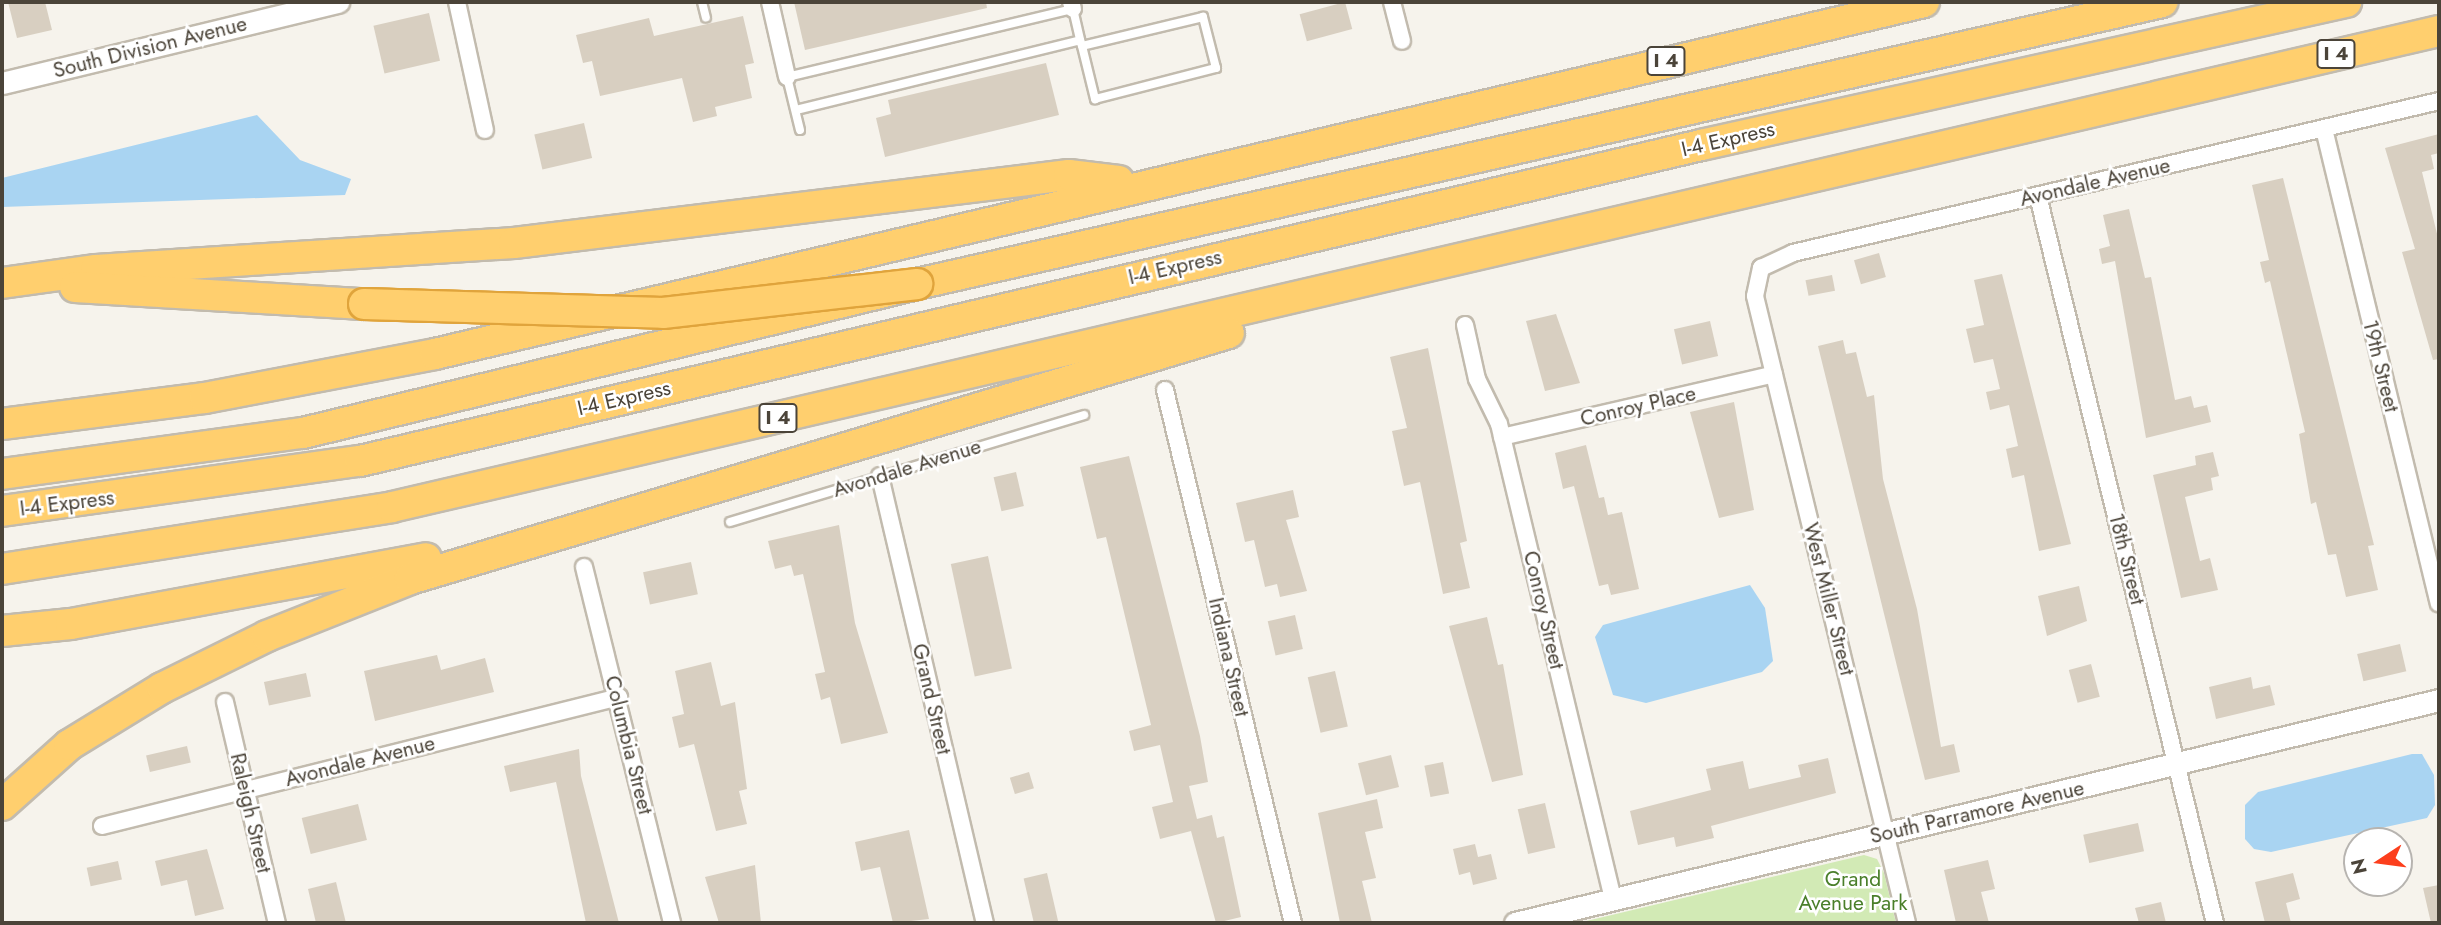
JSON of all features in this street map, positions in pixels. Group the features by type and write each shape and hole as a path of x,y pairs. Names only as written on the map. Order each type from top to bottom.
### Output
{"highway":[{"name":"I 4","path":"2,425 360,370 1138,183 1923,2"},
{"name":"I-4 Express","path":"2,474 303,433 548,378 917,284 2162,2"},
{"name":"I-4 Express","path":"2,511 360,461 1701,145 2346,2"},
{"name":"I 4","path":"2,569 392,507 1549,241 2439,31"},
{"path":"2,283 96,270 514,243 1069,175 1138,183"},
{"path":"2,805 69,745 162,688 267,636 410,579 1549,241"},
{"path":"2,283 365,304 663,313 917,284"},
{"path":"2,631 71,624 566,532"}],"street":[{"path":"457,2 485,130"},
{"path":"770,2 788,77"},
{"path":"1392,2 1402,41"},
{"name":"South Division Avenue","path":"2,83 331,3"},
{"name":"Avondale Avenue","path":"1757,274 1766,262 1793,253 2439,101"},
{"name":"19th Street","path":"2324,129 2439,603"},
{"name":"18th Street","path":"2038,196 2216,923"},
{"name":"West Miller Street","path":"1757,274 1755,296 1907,923"},
{"name":"Conroy Street","path":"1465,325 1476,379 1502,438 1613,900"},
{"name":"Conroy Place","path":"1502,438 1774,374"},
{"name":"Indiana Street","path":"1165,390 1293,923"},
{"name":"Grand Street","path":"880,475 985,923"},
{"name":"Columbia Street","path":"584,566 619,697 672,923"},
{"name":"Avondale Avenue","path":"102,826 619,697"},
{"name":"South Parramore Avenue","path":"1515,923 2439,700"},
{"name":"Raleigh Street","path":"225,702 277,923"}],"lane":[{"path":"702,2 706,18"},
{"path":"796,110 1081,43 1203,17 1216,68 1095,99 1081,43 1072,5 788,77 800,130"},
{"name":"Avondale Avenue","path":"730,522 1084,415"}],"green space":[{"name":"Grand Avenue Park","path":"1864,855 1877,859 1884,873 1896,923 1578,923"}],"water":[{"path":"257,115 300,160 351,179 345,195 2,207 2,178"},
{"path":"1750,585 1765,608 1773,661 1762,672 1646,703 1613,695 1595,637 1603,625"},
{"path":"2412,754 2422,754 2434,775 2435,805 2427,818 2386,827 2343,827 2343,836 2271,852 2254,849 2245,839 2245,805 2258,792"}],"building":[{"path":"8,2 45,2 52,30 17,38"},
{"path":"794,2 986,2 987,8 805,50"},
{"path":"1345,2 1352,29 1307,41 1300,14"},
{"path":"429,13 440,61 384,74 373,26"},
{"path":"743,16 754,63 745,65 752,98 715,107 717,116 693,122 682,78 600,96 592,61 583,63 576,35 649,18 654,36"},
{"path":"1046,63 1059,115 885,157 876,118 891,114 888,100"},
{"path":"584,123 592,158 542,170 534,134"},
{"path":"2439,134 2439,153 2431,155 2434,169 2422,172 2439,242 2439,359 2433,360 2402,252 2415,249 2385,148"},
{"path":"2283,178 2374,545 2368,546 2378,590 2346,597 2336,554 2328,555 2316,502 2311,504 2299,434 2305,432 2270,281 2265,283 2260,262 2269,260 2252,185"},
{"path":"2129,209 2145,278 2151,277 2175,400 2191,396 2194,408 2207,405 2211,422 2146,438 2115,261 2102,264 2099,249 2110,246 2103,215"},
{"path":"1879,253 1886,277 1861,284 1854,260"},
{"path":"2002,274 2071,544 2039,551 2024,475 2012,478 2006,449 2018,446 2009,405 1990,410 1986,392 2000,389 1993,359 1974,363 1966,329 1984,325 1974,280"},
{"path":"1832,275 1835,291 1809,296 1805,280"},
{"path":"1556,314 1580,383 1545,391 1526,321"},
{"path":"1710,321 1718,356 1682,364 1674,329"},
{"path":"1843,340 1846,354 1856,352 1867,397 1874,395 1883,479 1917,609 1941,747 1954,744 1960,772 1925,780 1818,346"},
{"path":"1428,348 1467,541 1460,543 1470,588 1443,594 1420,482 1404,486 1392,431 1407,428 1390,357"},
{"path":"1734,402 1754,510 1719,518 1690,412"},
{"path":"1586,445 1599,498 1604,497 1608,515 1622,512 1639,589 1611,595 1608,584 1599,586 1574,486 1563,489 1555,453"},
{"path":"2213,452 2219,476 2211,478 2213,490 2185,497 2200,561 2210,558 2218,590 2181,598 2153,475 2196,465 2195,456"},
{"path":"1129,456 1200,736 1208,782 1189,786 1197,819 1212,815 1217,838 1224,836 1241,917 1216,923 1191,831 1160,839 1152,807 1173,802 1160,745 1134,751 1129,731 1151,725 1106,537 1097,539 1080,467"},
{"path":"1016,472 1024,506 1001,511 994,477"},
{"path":"1293,490 1299,517 1286,520 1307,591 1280,597 1277,584 1265,587 1254,540 1245,542 1236,503"},
{"path":"839,525 855,623 888,733 841,744 830,697 821,700 815,674 825,672 803,574 794,576 791,565 775,569 768,541"},
{"path":"988,556 1012,668 975,676 951,564"},
{"path":"691,562 698,594 650,604 643,572"},
{"path":"2079,586 2087,621 2047,636 2038,596"},
{"path":"1295,615 1303,649 1276,655 1268,621"},
{"path":"1487,617 1498,665 1503,664 1523,775 1492,782 1449,626"},
{"path":"2400,644 2406,671 2363,681 2357,654"},
{"path":"437,655 441,670 485,658 494,692 375,721 364,671"},
{"path":"711,662 721,706 735,702 747,789 739,791 747,824 716,831 694,744 679,748 672,717 684,714 675,671"},
{"path":"2091,664 2100,697 2078,703 2069,670"},
{"path":"1335,671 1348,727 1321,733 1308,677"},
{"path":"306,673 311,696 269,705 264,682"},
{"path":"2251,677 2253,689 2270,685 2275,705 2216,719 2209,687"},
{"path":"187,746 191,763 150,772 146,755"},
{"path":"579,749 581,776 619,923 586,923 556,782 510,792 504,766"},
{"path":"1391,755 1399,787 1366,795 1358,763"},
{"path":"1828,758 1836,793 1711,826 1714,838 1676,847 1674,837 1638,845 1630,811 1711,790 1706,769 1743,761 1749,789 1801,777 1798,765"},
{"path":"1443,762 1449,793 1430,797 1424,766"},
{"path":"1029,772 1034,788 1015,794 1010,778"},
{"path":"1377,799 1383,828 1365,832 1376,878 1362,881 1372,923 1340,923 1318,813"},
{"path":"1545,803 1555,848 1528,854 1518,809"},
{"path":"358,804 367,840 311,854 302,818"},
{"path":"2138,823 2144,851 2089,863 2083,835"},
{"path":"909,830 929,919 893,923 880,867 861,871 855,842"},
{"path":"1475,844 1478,857 1491,854 1497,879 1473,885 1470,872 1459,875 1453,849"},
{"path":"207,849 224,909 195,916 187,880 161,886 155,861"},
{"path":"1988,860 1995,889 1981,892 1989,923 1956,923 1944,870"},
{"path":"118,861 122,880 91,886 87,868"},
{"path":"755,865 761,923 719,923 705,877"},
{"path":"1047,873 1058,923 1034,923 1024,878"},
{"path":"2293,873 2300,899 2286,903 2291,923 2265,923 2255,882"},
{"path":"336,882 346,923 316,923 308,889"},
{"path":"2439,885 2439,923 2431,923 2423,888"},
{"path":"2161,902 2166,923 2139,923 2135,908"}]}
